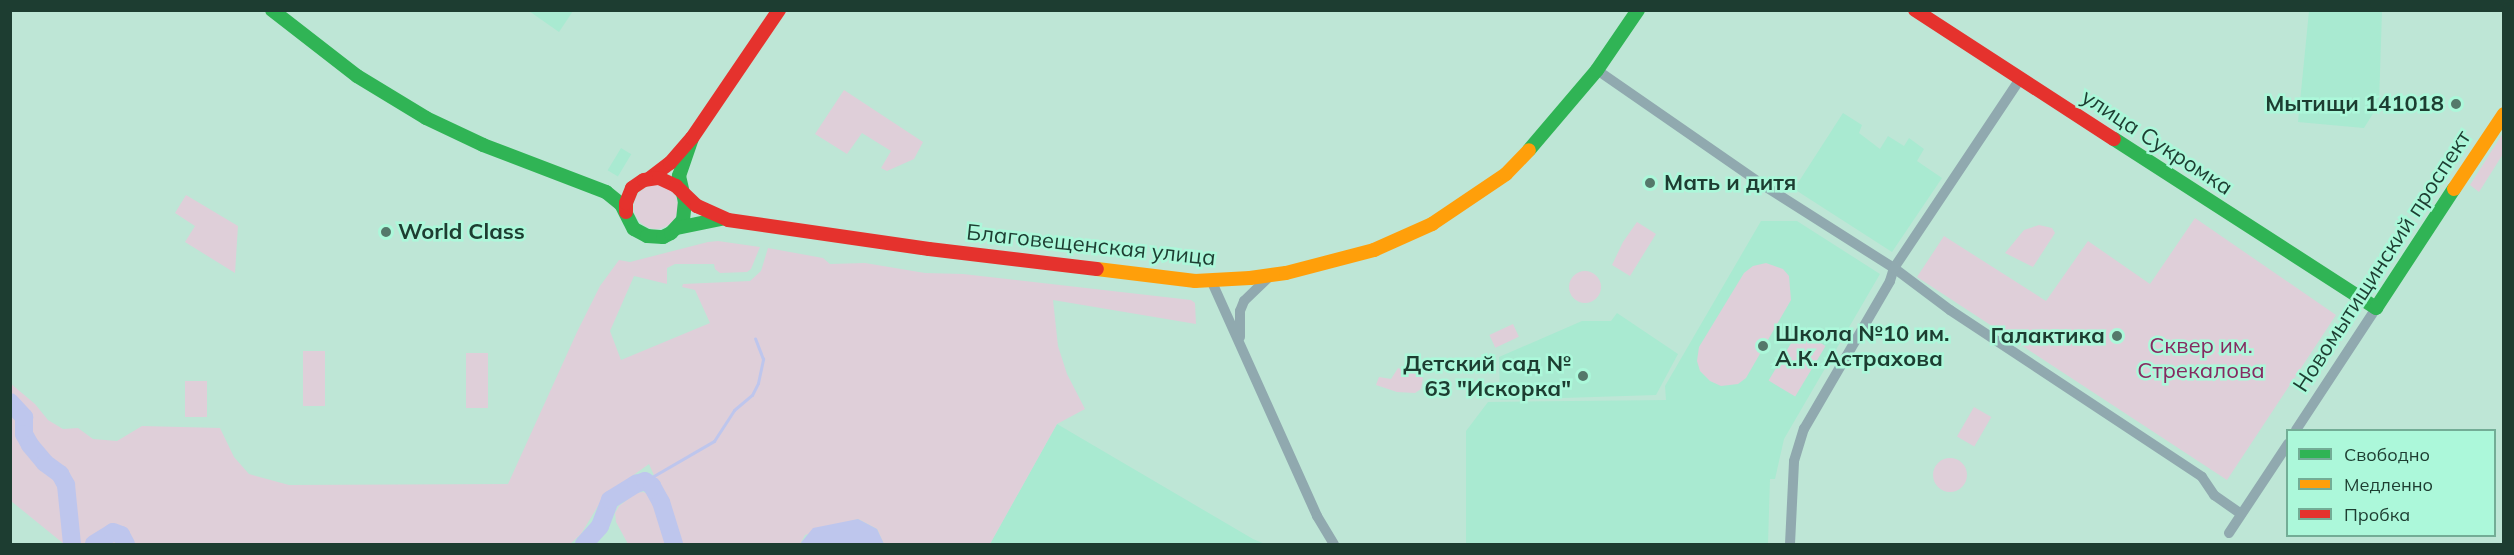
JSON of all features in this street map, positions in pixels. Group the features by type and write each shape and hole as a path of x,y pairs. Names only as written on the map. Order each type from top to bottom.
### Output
{"street":[{"path":"272,10 357,76 426,118 492,149 603,190 615,198 626,212 634,229 647,236 663,237 678,228 701,221 728,220"},
{"path":"626,212 628,195 644,180 670,163 692,138 779,10"},
{"name":"Благовещенская улица","path":"728,220 929,249 1211,280 1272,275 1350,258 1412,233 1445,216 1511,168 1545,134 1597,70 1638,10"},
{"name":"улица Сукромка","path":"1915,10 2376,308"},
{"path":"1597,70 1754,178 1894,268 1950,310 2202,477 2214,495 2241,514"},
{"path":"1790,544 1794,469 1800,437 1890,281 1894,268 2020,79"},
{"name":"Новомытищинский проспект","path":"2297,429 2504,114"},
{"path":"678,228 685,212 679,176 692,138"},
{"path":"603,190 619,190 644,180 669,180 682,194 704,210 728,220"},
{"path":"1242,349 1239,323 1244,301 1261,282 1272,275"},
{"path":"1211,280 1317,516 1334,544"},
{"path":"2229,532 2286,447"}],"shaded area":[{"path":"529,11 573,11 559,32"},
{"path":"2309,11 2382,11 2379,104 2364,128 2298,122"},
{"path":"1843,113 1862,125 1859,133 1880,149 1888,136 1904,146 1909,138 1924,149 1917,161 1942,178 1892,252 1794,189"},
{"path":"621,148 631,154 618,176 608,170"},
{"name":"Школа №10 им. А.К. Астрахова","path":"1761,221 1797,221 1880,274 1784,439 1775,479 1770,479 1768,544 1466,544 1466,431 1488,402 1666,400 1665,386"},
{"name":"Детский сад № 63 \"Искорка\"","path":"1617,313 1678,354 1656,395 1500,400 1499,357 1582,321 1611,321"},
{"path":"1057,424 1253,539 1265,544 990,544"}],"green space":[{"path":"844,90 923,142 914,159 887,171 881,168 891,151 862,133 847,154 815,134"},
{"path":"2503,133 2503,154 2479,192 2470,185"},
{"path":"656,185 664,186 672,191 677,199 677,215 672,223 664,228 656,229 648,228 640,223 635,215 634,207 635,199 640,191 648,186"},
{"path":"186,195 238,226 235,273 185,242 195,226 175,213"},
{"name":"Сквер им. Стрекалова","path":"2195,218 2336,315 2227,480 1917,277 1944,236 2046,301 2088,241 2150,284"},
{"path":"1637,222 1656,234 1630,276 1612,265 1623,242"},
{"path":"2039,225 2052,228 2055,233 2033,267 2005,253 2024,230"},
{"path":"718,241 760,247 751,269 747,272 720,273 715,269 714,264 675,264 667,268 667,284 634,276 610,331 621,360 710,323 695,290 682,287 683,284 750,281 761,271 768,248 823,258 830,264 865,263 925,273 963,274 1191,300 1195,303 1196,324 1053,300 1058,346 1067,374 1085,409 1057,424 990,544 884,544 877,529 858,519 805,535 800,544 680,544 676,525 649,464 601,501 581,534 570,544 64,544 11,501 10,383 35,404 48,420 63,429 78,428 93,439 117,441 142,426 220,428 234,457 249,474 289,485 508,484 577,332 600,286 619,260 630,262"},
{"path":"1766,263 1783,269 1789,276 1791,300 1746,378 1738,384 1721,386 1710,381 1700,371 1697,361 1699,347 1744,273 1753,266"},
{"path":"1585,271 1596,276 1601,287 1596,298 1585,303 1574,298 1569,287 1574,276"},
{"path":"1513,324 1519,337 1495,348 1489,335"},
{"path":"1799,330 1826,346 1795,397 1769,381"},
{"path":"303,351 325,351 325,406 303,406"},
{"path":"466,353 488,353 488,408 466,408"},
{"path":"1398,368 1408,369 1423,378 1421,389 1415,393 1397,392 1376,385 1379,377 1391,379"},
{"path":"185,381 207,381 207,417 185,417"},
{"path":"1974,407 1991,417 1974,446 1957,436"},
{"path":"1950,458 1962,463 1967,475 1962,487 1950,492 1938,487 1933,475 1938,463"},
{"path":"636,493 648,494 656,508 667,544 628,544 616,522 615,513 619,506"}],"water":[{"path":"858,519 877,529 884,544 800,544 813,528"}],"waterway":[{"path":"645,481 714,441 734,410 752,395 758,383 763,359 755,338"},
{"path":"10,402 24,417 24,434 30,445 45,463 60,474 66,485 72,544"},
{"path":"584,544 600,526 610,500 645,481 652,486 661,502 674,544"},
{"path":"94,544 113,532 121,535 126,544"}],"traffic: fast":[{"path":"272,10 357,76 426,118 483,145 606,192 621,204 634,229 647,236 663,237 671,233 683,220 685,202 679,176 692,138"},
{"path":"1529,150 1597,70 1638,10"},
{"path":"2114,139 2376,308 2454,189"},
{"path":"677,228 721,219"}],"traffic: slow":[{"path":"2454,189 2504,114"},
{"path":"1097,269 1195,281 1250,278 1286,273 1374,250 1432,224 1506,174 1529,150"}],"traffic: jam":[{"path":"650,178 670,163 692,138 779,10"},
{"path":"1915,10 2114,139"},
{"path":"626,212 626,203 632,188 644,180 659,178 676,186 697,206 728,220 929,249 1097,269"}],"place":[{"name":"Мытищи 141018","path":"2456,104"},
{"name":"Мать и дитя","path":"1650,183"},
{"name":"World Class","path":"386,232"},
{"name":"Галактика","path":"2117,336"},
{"name":"Школа №10 им. А.К. Астрахова","path":"1763,346"},
{"name":"Детский сад № 63 \"Искорка\"","path":"1583,376"}]}
